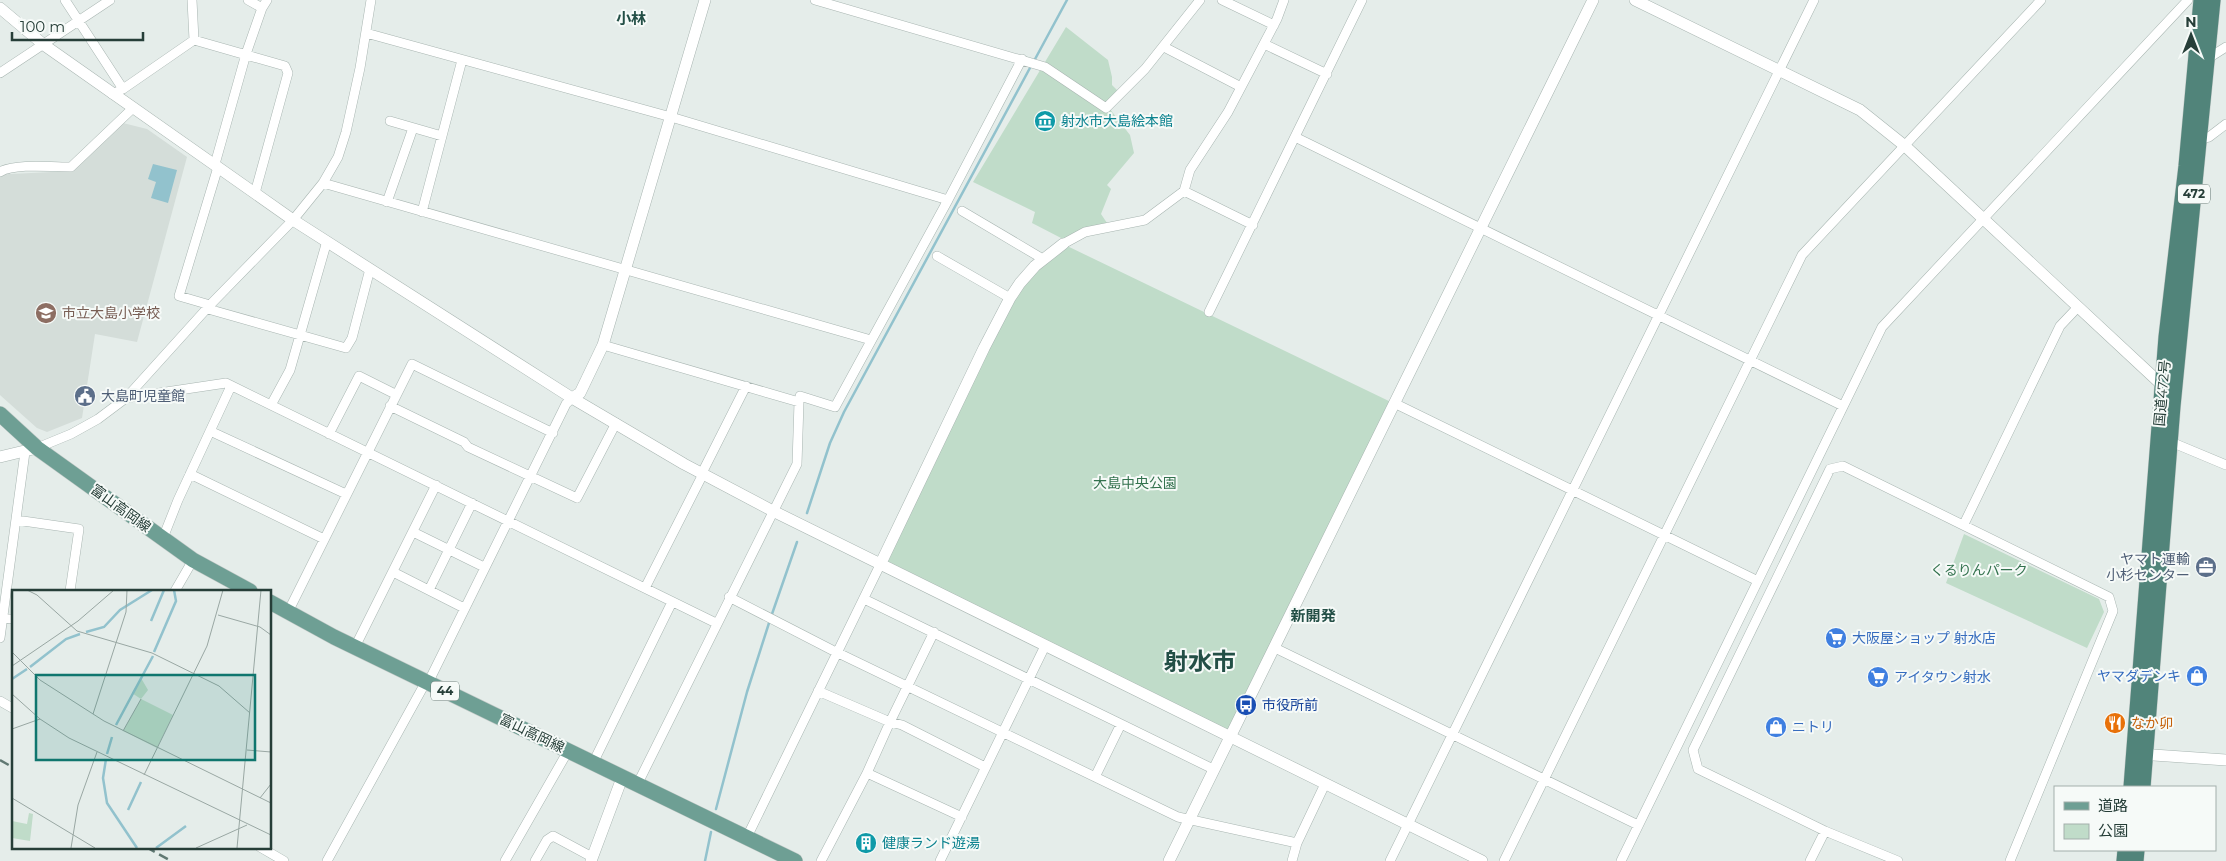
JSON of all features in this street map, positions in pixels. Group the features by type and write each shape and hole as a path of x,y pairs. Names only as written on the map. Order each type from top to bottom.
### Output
{"highway":[{"name":"国道472号","path":"2131,786 2140,754 2171,442 2169,386 2201,0"},
{"name":"国道472号","path":"2143,786 2140,754 2148,546 2200,139 2213,0"}],"main road":[{"name":"富山高岡線","path":"0,414 31,450 193,560 248,590"},
{"name":"富山高岡線","path":"271,603 354,647 622,778 747,836 795,861"}],"street":[{"path":"65,0 123,89"},
{"path":"0,74 110,0"},
{"path":"192,0 194,40"},
{"path":"248,0 265,4 246,54 217,165 178,296 346,348 352,338 370,269"},
{"path":"0,456 31,450 71,434 98,419 126,398 209,307 293,220 322,183 338,157 346,132 371,0"},
{"path":"327,861 423,687 428,683 566,404 580,393 603,345 705,0"},
{"path":"815,0 1045,67 1106,108 1145,69 1200,0"},
{"path":"1222,0 1274,25"},
{"path":"747,836 1010,298 1020,283 1043,259 1063,244 1085,232 1145,220 1184,191 1190,170 1228,112 1274,25 1284,0"},
{"path":"1209,312 1362,0"},
{"path":"1169,861 1275,648 1479,228 1593,0"},
{"path":"1635,0 1860,110 1904,146 2078,308 2169,386"},
{"path":"1390,861 1814,0"},
{"path":"1504,861 1802,255 2042,0"},
{"path":"1621,861 1882,326 2188,0"},
{"path":"0,8 44,45 293,220 572,398 702,474 1230,738 1482,861"},
{"path":"366,33 671,116 948,200"},
{"path":"112,94 123,89 194,40 285,66 288,73 255,193"},
{"path":"1264,44 1327,74"},
{"path":"1164,47 1241,87"},
{"path":"2207,59 2226,47"},
{"path":"800,396 835,407 948,200 1022,59"},
{"path":"422,212 462,60"},
{"path":"1,168 13,166 24,168 71,166 133,108"},
{"path":"390,122 442,136"},
{"path":"2200,139 2209,137 2226,124"},
{"path":"387,202 413,128"},
{"path":"1295,137 1843,406"},
{"path":"322,183 871,340"},
{"path":"1184,191 1253,225"},
{"path":"962,211 1043,259"},
{"path":"272,405 290,370 327,241"},
{"path":"937,256 1010,298"},
{"path":"1964,524 2060,326 2078,308"},
{"path":"603,345 799,402 796,464 637,785"},
{"path":"288,612 395,394 412,364 445,378 553,432"},
{"path":"329,434 359,376 395,394"},
{"path":"126,398 226,383 716,623"},
{"path":"163,538 231,386"},
{"path":"645,588 746,386"},
{"path":"1394,403 1758,581"},
{"path":"390,406 464,442 468,447 577,498 616,424"},
{"path":"210,431 346,494"},
{"path":"2171,442 2226,465"},
{"path":"0,638 1,618 16,520 31,450"},
{"path":"1898,861 1824,831 1698,769 1693,750 1830,469 1843,466 2109,597 2113,611 2010,861"},
{"path":"190,474 324,540"},
{"path":"354,647 436,485"},
{"path":"429,590 472,503"},
{"path":"16,520 79,529 70,590"},
{"path":"413,532 484,567"},
{"path":"176,590 193,560"},
{"path":"393,572 464,608"},
{"path":"729,597 1178,817 1297,843"},
{"path":"864,598 1214,770"},
{"path":"593,764 672,602"},
{"path":"821,861 867,773 934,632"},
{"path":"940,861 1045,646"},
{"path":"1275,648 1638,825"},
{"path":"818,692 890,722 902,725 985,767"},
{"path":"0,702 12,708"},
{"path":"1095,777 1121,724"},
{"path":"506,861 568,751"},
{"path":"2140,754 2226,760"},
{"path":"867,773 962,817"},
{"path":"535,861 547,840 552,836 591,859 622,778"},
{"path":"1292,861 1297,843 1325,784"},
{"path":"1810,861 1824,831"},
{"path":"262,848 284,861"}],"shaded area":[{"path":"123,123 147,129 187,157 137,342 95,334 82,418 47,432 37,428 0,395 0,176 10,171 10,174 73,171"}],"green space":[{"path":"1066,27 1108,60 1112,85 1118,91 1106,104 1130,135 1134,153 1107,185 1111,189 1101,214 1107,223 1082,230 1063,239 1032,223 1035,212 973,182"},
{"name":"大島中央公園","path":"1063,244 1393,403 1230,736 882,564 1020,283"},
{"name":"くるりんパーク","path":"1964,534 2099,599 2104,612 2087,648 1946,583"}],"water":[{"path":"153,164 177,170 168,203 151,198 156,182 148,179"}],"waterway":[{"path":"1034,61 1067,0"},
{"path":"807,513 830,443 844,412 1031,66"},
{"path":"772,614 797,542"},
{"path":"716,809 747,692 769,623"},
{"path":"705,861 711,832"}],"railway":[{"path":"0,760 12,767"},
{"path":"148,848 171,861"}],"place":[{"name":"射水市大島絵本館","path":"1045,121"},
{"name":"市立大島小学校","path":"46,313"},
{"name":"大島町児童館","path":"85,396"},
{"name":"ヤマト運輸 小杉センター","path":"2206,567"},
{"name":"大阪屋ショップ 射水店","path":"1836,638"},
{"name":"ヤマダデンキ","path":"2197,676"},
{"name":"アイタウン射水","path":"1878,677"},
{"name":"市役所前","path":"1246,705"},
{"name":"なか卯","path":"2115,723"},
{"name":"ニトリ","path":"1776,727"},
{"name":"健康ランド遊湯","path":"866,843"}],"district":[{"name":"小林","path":"631,19"},
{"name":"新開発","path":"1313,616"},
{"name":"射水市","path":"1200,662"}]}
